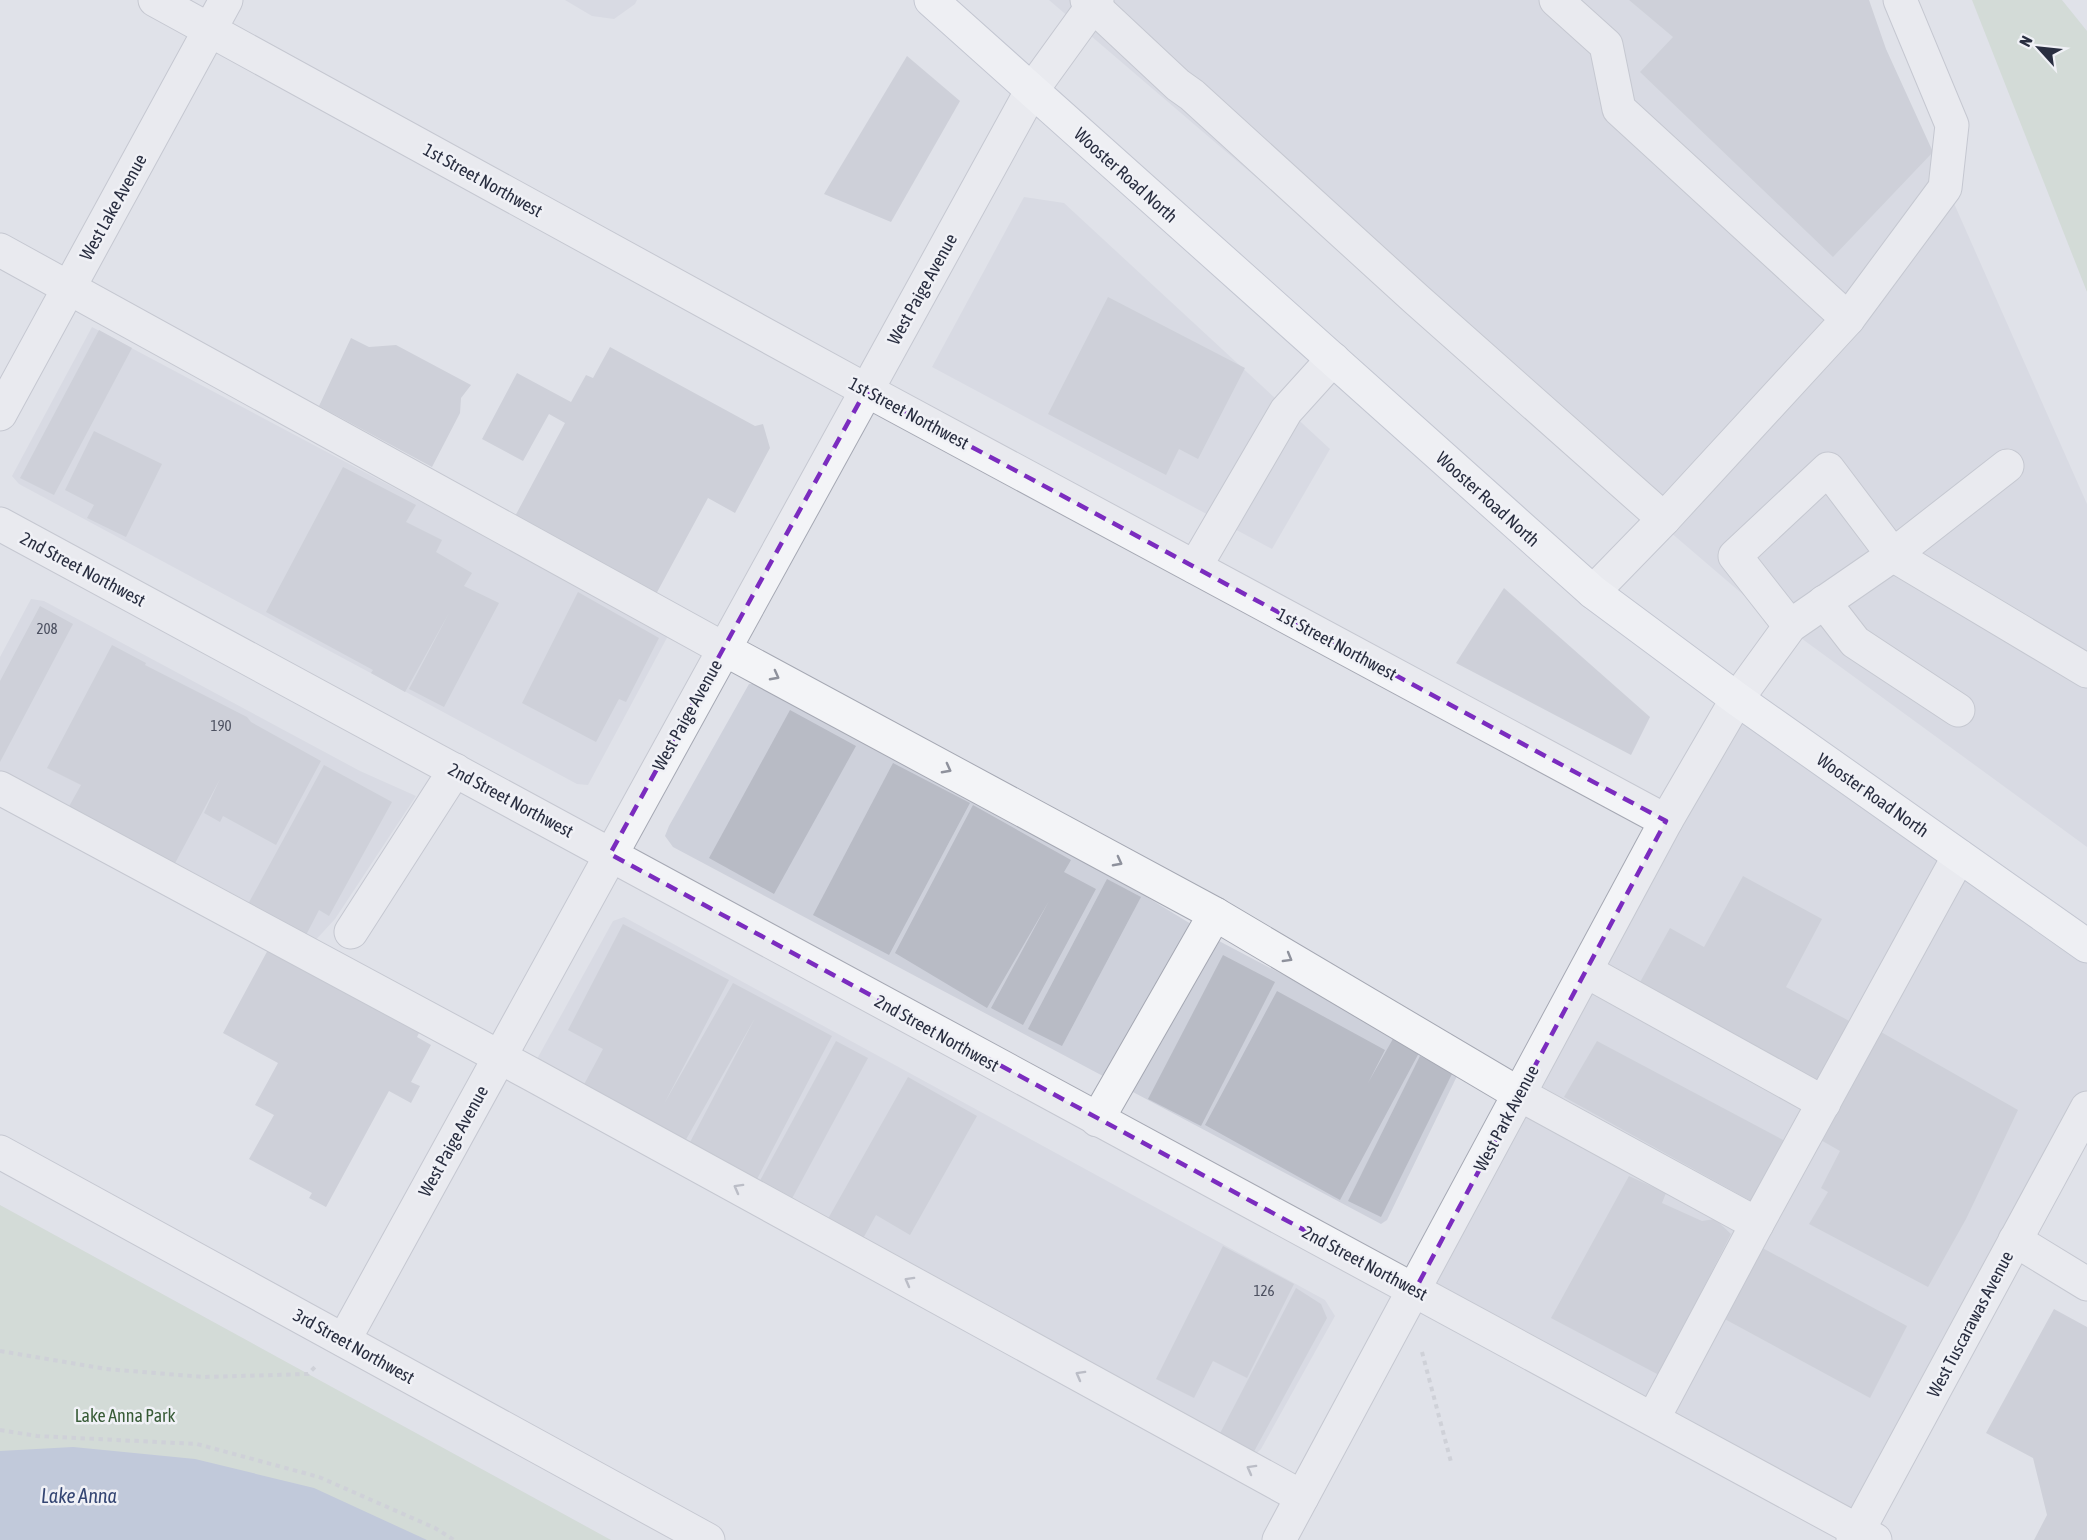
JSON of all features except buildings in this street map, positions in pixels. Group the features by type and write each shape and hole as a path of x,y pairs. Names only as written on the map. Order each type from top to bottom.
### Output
{"main road":[{"name":"Wooster Road North","path":"931,0 1593,592 1737,699 2087,946"}],"street":[{"name":"1st Street Northwest","path":"155,0 866,390 1666,821"},
{"name":"West Lake Avenue","path":"0,414 226,0"},
{"path":"1556,0 1606,45 1620,109 1848,319"},
{"path":"1593,592 1664,519 1848,319 1945,188 1952,125 1900,0"},
{"name":"West Paige Avenue","path":"344,1340 1032,90 1092,2"},
{"path":"1092,2 1178,85 1192,95 1416,299 1664,519"},
{"path":"0,250 724,649 1215,914 1520,1094 1757,1224"},
{"path":"1195,567 1286,411 1333,359"},
{"name":"West Park Avenue","path":"1279,1540 1666,821 1737,699 1790,626 1893,555 2007,466"},
{"path":"1790,626 1735,556 1828,469 1893,555 2087,671"},
{"name":"2nd Street Northwest","path":"0,524 1653,1419 1862,1537"},
{"path":"1824,602 1855,642 1958,710"},
{"path":"351,932 455,770"},
{"path":"0,788 499,1057 1302,1497"},
{"path":"1653,1419 1959,856"},
{"path":"1097,1119 1215,914"},
{"path":"1586,971 1824,1103"},
{"name":"West Tuscarawas Avenue","path":"1862,1537 2015,1240 2087,1108"},
{"name":"3rd Street Northwest","path":"0,1152 708,1540"},
{"path":"2015,1240 2087,1284"}],"path":[{"path":"1443,1305 1421,1346 1451,1462"},
{"path":"0,1351 106,1369 204,1377 285,1375 308,1374 344,1340"},
{"path":"0,1430 37,1436 197,1444 319,1478 435,1528 454,1540"}],"highlighted area":[{"path":"866,390 1666,821 1415,1290 610,854"}],"shaded area":[{"path":"565,0 637,0 635,4 614,19 592,16"},
{"path":"1049,0 1864,0 2087,504 2087,847 1753,603"},
{"path":"1024,197 1064,203 1330,449 1272,549 932,367"},
{"path":"92,327 669,634 588,785 577,784 19,484 12,476"},
{"path":"31,599 44,601 360,771 416,796 335,919 311,945 0,781 0,657"},
{"path":"749,684 761,684 1145,896 1219,941 1388,1030 1459,1072 1387,1220 1381,1224 673,847 665,836 669,826"},
{"path":"1737,699 2087,946 2087,1108 1858,1531 1415,1290"},
{"path":"624,917 1325,1300 1335,1316 1261,1449 1254,1456 537,1059 613,921"}],"green space":[{"path":"1972,0 2062,0 2087,31 2087,292"},
{"name":"Lake Anna Park","path":"0,1205 611,1540 0,1540"}],"water":[{"name":"Lake Anna","path":"73,1447 195,1459 314,1488 427,1540 0,1540 0,1451"}]}
